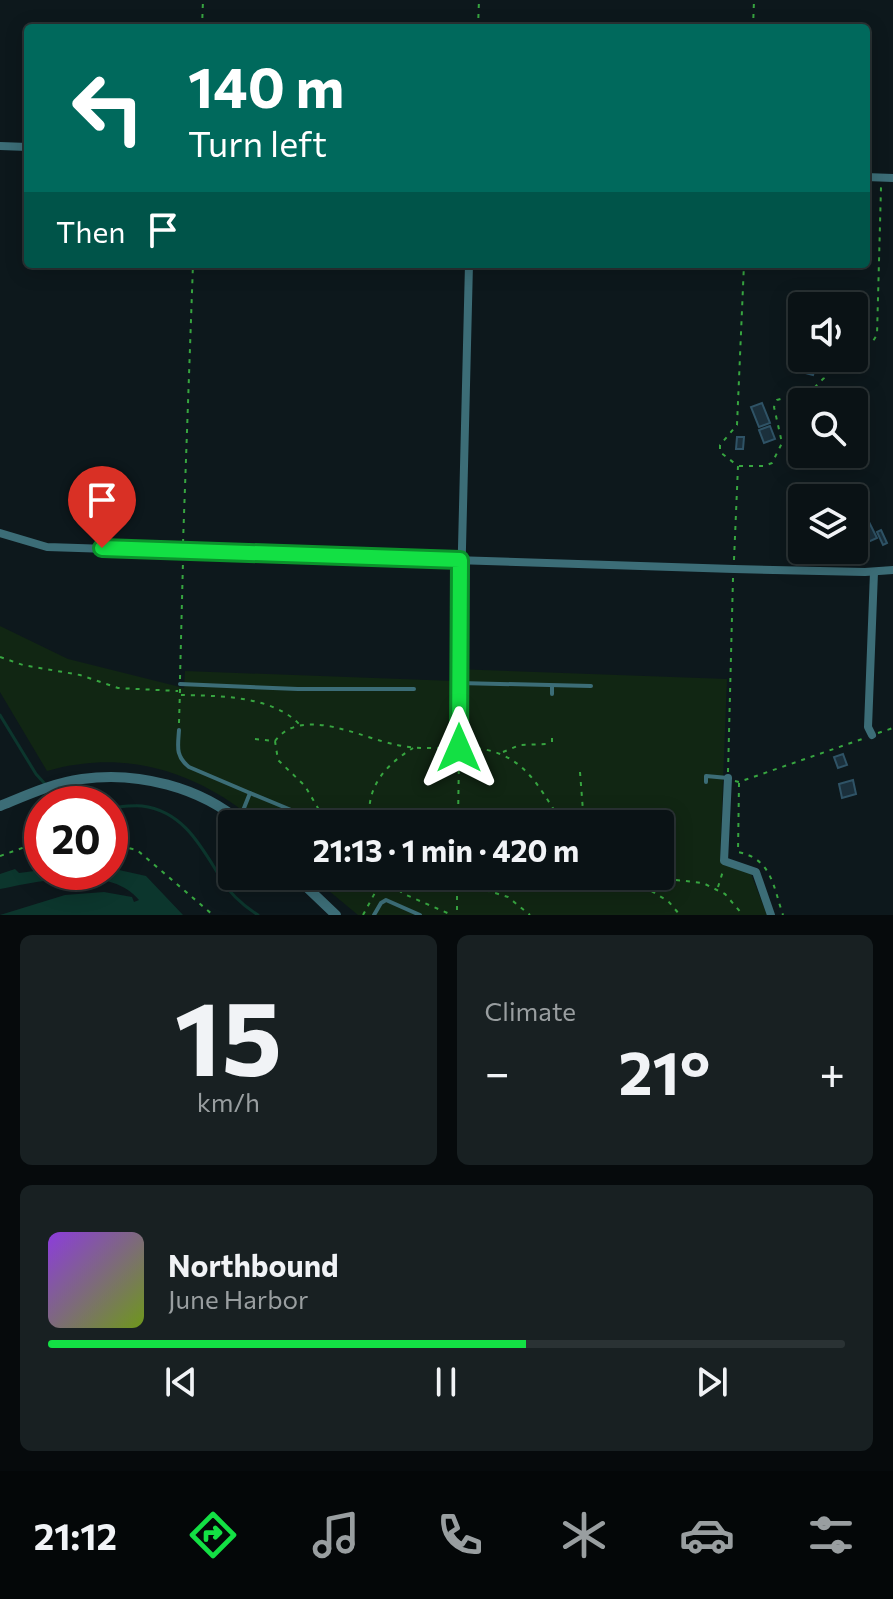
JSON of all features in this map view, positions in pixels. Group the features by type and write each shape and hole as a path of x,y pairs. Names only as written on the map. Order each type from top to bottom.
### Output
{"street":[{"path":"0,146 24,147"},
{"path":"870,177 893,178"},
{"path":"459,669 469,268"},
{"path":"0,533 47,547 874,572 893,570"},
{"path":"872,735 868,727 874,572"},
{"path":"0,806 65,782 106,777 158,782 202,797 222,810"},
{"path":"728,778 724,861 756,872 771,915"},
{"path":"310,890 336,915"}],"lane":[{"path":"459,669 459,748"},
{"path":"459,683 591,686"},
{"path":"475,683 476,692"},
{"path":"180,684 298,689 414,689"},
{"path":"552,686 552,694"},
{"path":"450,729 459,729"},
{"path":"179,730 177,754 189,767 291,810"},
{"path":"706,782 706,776 728,778"},
{"path":"245,810 250,793"},
{"path":"374,915 386,900 420,915"}],"path":[{"path":"202,24 203,0"},
{"path":"478,24 479,0"},
{"path":"753,24 754,0"},
{"path":"868,340 873,341 877,335 881,178"},
{"path":"179,730 193,268"},
{"path":"738,466 772,463 782,443 774,407 777,400 813,389 824,378 825,372"},
{"path":"0,657 23,665 80,675 118,688 216,696 269,706 287,714 300,725"},
{"path":"319,810 305,786 278,760 275,741 291,726 328,726 414,748 483,749 501,753 532,775 554,810"},
{"path":"501,753 512,747 550,743 552,736"},
{"path":"255,739 275,741"},
{"path":"369,810 378,777 395,759 414,748"},
{"path":"458,810 459,748"},
{"path":"580,772 583,810"},
{"path":"739,782 738,852 757,858 767,869 783,915"},
{"path":"0,856 24,847"},
{"path":"128,848 137,850 213,915"},
{"path":"718,889 724,861"},
{"path":"674,882 689,880 718,889 743,915"},
{"path":"363,915 377,890"},
{"path":"399,890 452,915"},
{"path":"457,890 457,915"},
{"path":"489,890 508,897 530,915"},
{"path":"650,890 668,901 680,915"}],"shaded area":[{"path":"0,626 68,659 184,688 185,671 454,681 455,669 727,679 720,859 751,874 767,915 358,915 328,890 674,890 674,810 241,810 212,791 160,769 105,762 47,771 0,692"},
{"path":"15,869 24,872 24,884 0,889 0,874"},
{"path":"128,872 146,876 183,915 0,915 65,895 104,892 132,897 134,902 139,900 127,890"}],"building":[{"path":"762,403 770,423 759,427 751,407"},
{"path":"770,426 775,439 764,443 759,430"},
{"path":"737,437 744,437 743,449 736,449"},
{"path":"868,520 877,538 868,542"},
{"path":"881,530 887,543 883,545 877,532"},
{"path":"843,754 847,765 838,768 834,757"},
{"path":"853,780 856,794 842,798 839,784"}],"waterway":[{"path":"0,715 46,785"},
{"path":"128,806 157,809 180,823 199,844 229,890 258,915"}],"route":[{"path":"102,548 460,560 459,748"}]}
